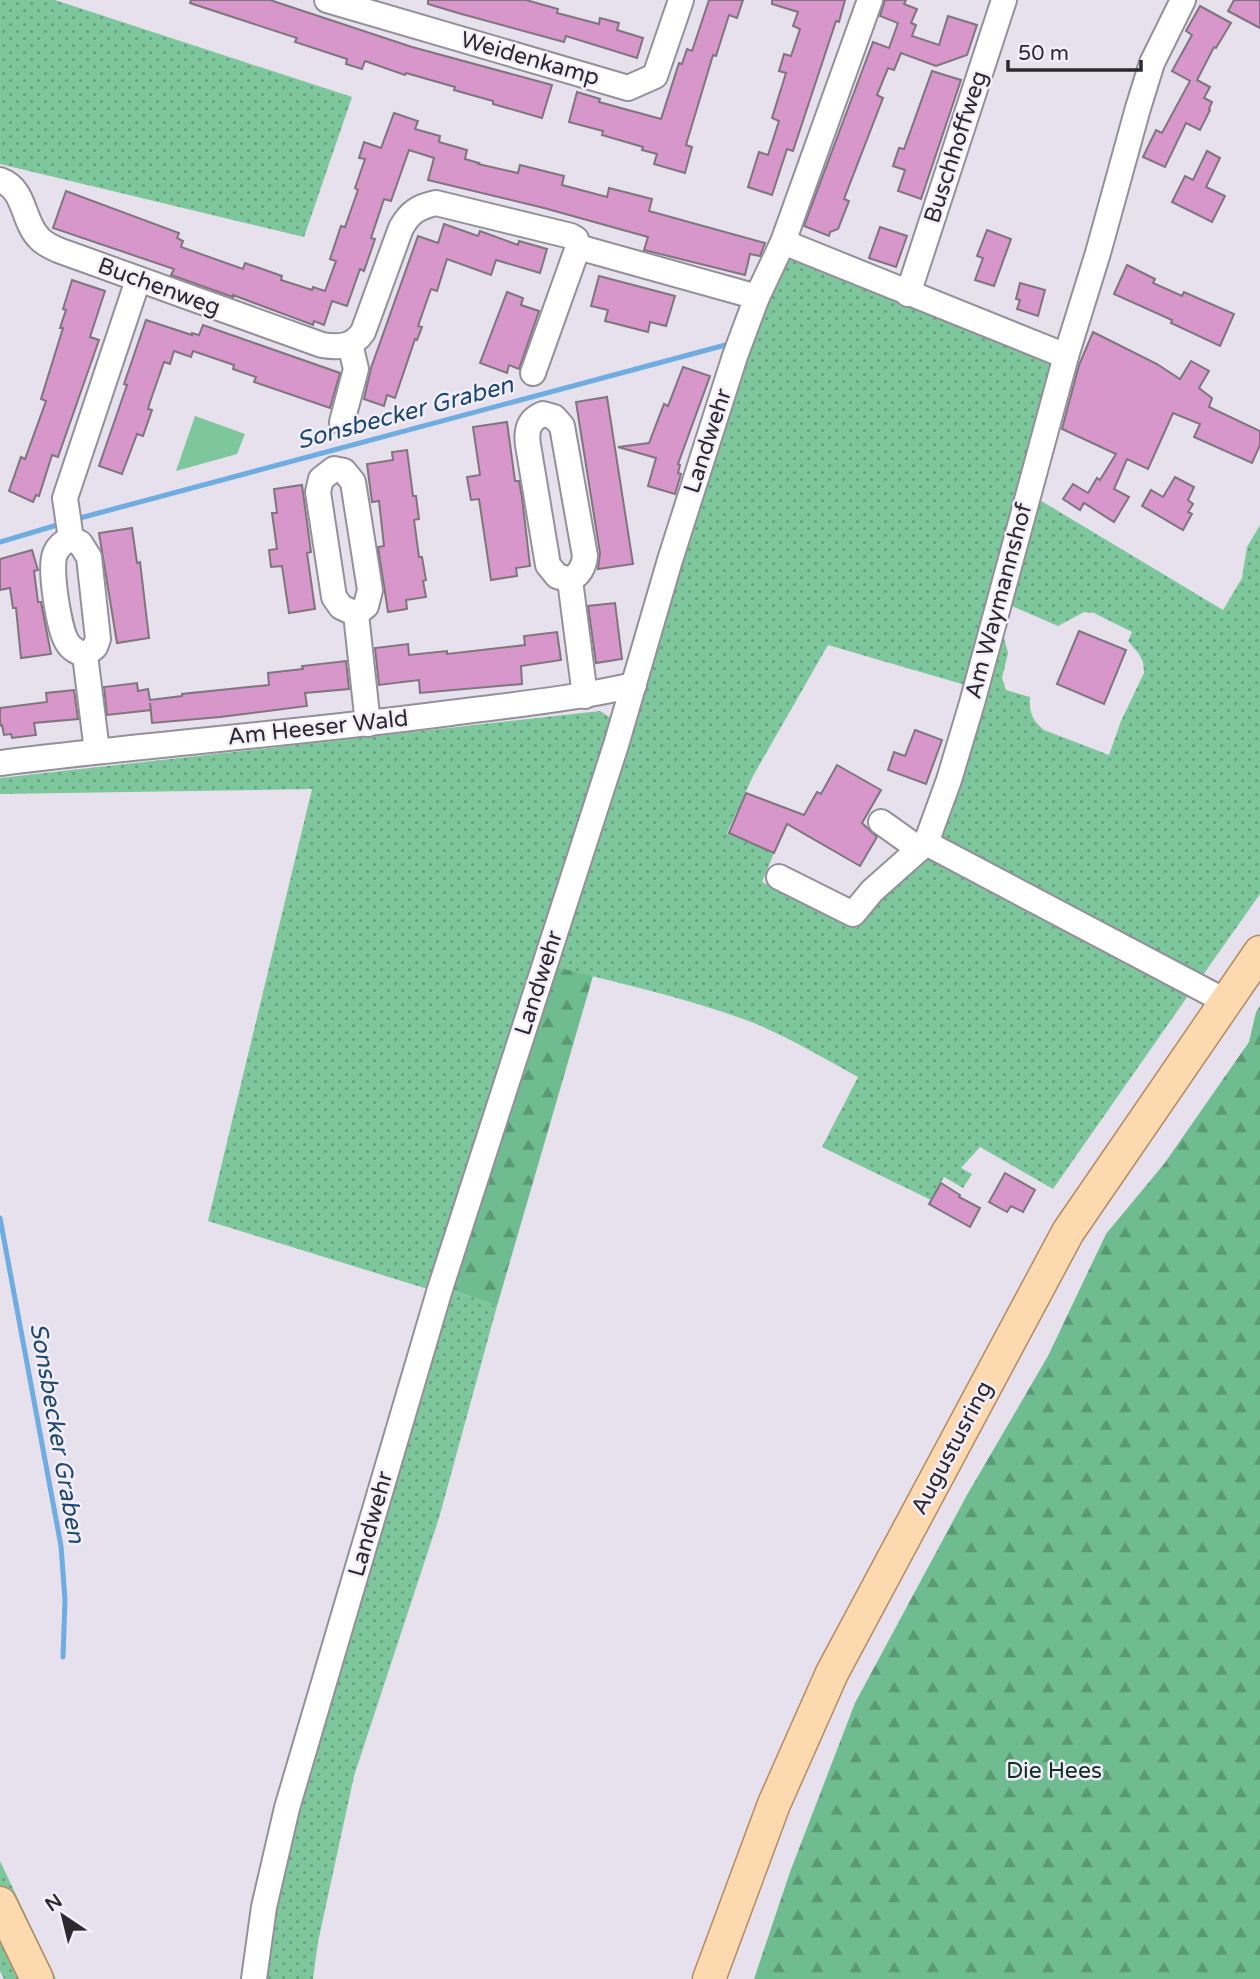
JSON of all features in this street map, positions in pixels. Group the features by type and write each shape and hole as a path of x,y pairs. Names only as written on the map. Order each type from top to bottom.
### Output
{"main road":[{"name":"Augustusring","path":"709,1979 775,1804 832,1673 1068,1232 1260,952"},
{"path":"0,1903 37,1979"}],"street":[{"name":"Weidenkamp","path":"327,0 628,88 655,76 681,0"},
{"name":"Landwehr","path":"254,1979 264,1907 295,1781 440,1289 634,685 670,559 735,356 757,297 783,242 870,0"},
{"name":"Buschhoffweg","path":"908,294 1004,0"},
{"name":"Am Waymannshof","path":"923,846 949,780 972,703 1066,356 1152,63 1183,0"},
{"name":"Buchenweg","path":"0,180 6,182 18,194 33,229 45,243 322,345 334,348 350,344"},
{"path":"342,422 356,373 350,344 358,340 363,332 405,221 409,214 422,206 436,203 576,239 578,247 533,373"},
{"path":"783,242 1066,356"},
{"path":"578,247 757,297"},
{"path":"71,539 65,498 138,279"},
{"path":"543,414 554,417 562,426 584,556 582,568 570,580 557,576 548,565 528,445 530,425 543,414"},
{"path":"334,469 344,471 353,481 370,590 366,606 356,614 341,607 334,597 318,492 321,479 334,469"},
{"path":"71,539 80,543 89,557 98,639 94,647 85,654"},
{"path":"71,539 60,545 55,553 54,572 65,639 73,649 85,654"},
{"path":"570,580 585,696"},
{"path":"356,614 368,724"},
{"path":"85,654 97,751"},
{"name":"Am Heeser Wald","path":"0,763 368,724 585,696 634,685"},
{"path":"881,822 1225,1001"},
{"path":"779,877 853,914 872,891 923,846"}],"green space":[{"path":"0,0 55,0 352,97 304,237 0,164"},
{"path":"793,258 1057,364 972,687 828,645 753,776 727,833 774,853 762,882 857,928 878,892 923,853 1192,990 1053,1189 980,1147 961,1168 972,1174 963,1188 944,1177 931,1200 822,1147 858,1077 754,1023 680,999 553,966 780,261"},
{"path":"195,416 245,434 237,454 176,471"},
{"path":"1033,496 1223,610 1242,578 1247,547 1260,525 1260,894 1200,979 942,848 936,834 998,641 1004,638 1008,653 1002,678 1006,690 1030,697 1032,715 1040,726 1044,730 1109,755 1121,721 1144,673 1139,654 1128,641 1132,632 1094,613 1084,612 1058,626 1005,603"},
{"path":"600,711 611,718 594,794 434,1291 208,1221 312,789 0,794 0,778"},
{"path":"553,966 593,976 497,1306 445,1287"},
{"name":"Die Hees","path":"1260,1006 1260,1979 754,1979 790,1872 855,1703 967,1495 1048,1356 1106,1234 1164,1164 1249,1042"},
{"path":"445,1287 497,1306 439,1518 354,1776 318,1942 313,1979 259,1979 271,1900"},
{"path":"0,1861 56,1979 44,1979 0,1889"},
{"path":"0,1923 27,1979 4,1979 0,1971"}],"building":[{"path":"191,0 270,0 412,47 552,85 542,118 493,104 493,101 454,90 455,87 406,73 405,75 365,61 362,69 346,64 347,59 295,42 297,38 190,3"},
{"path":"428,0 526,0 558,9 557,13 599,24 600,18 619,23 617,30 643,38 637,58 566,36 564,42 458,13 428,4"},
{"path":"709,0 743,0 737,18 729,15 716,56 713,55 686,145 692,147 685,173 654,164 657,154 642,150 643,147 602,135 603,131 569,122 577,92 600,99 599,102 661,119 679,63 682,64 687,49 692,51"},
{"path":"772,0 845,0 793,151 787,149 772,195 748,187 759,152 768,155 779,121 772,118 786,73 779,71 784,54 791,56 800,29 793,26 798,12 772,4"},
{"path":"885,0 906,0 904,4 917,9 911,23 916,25 912,36 939,45 948,16 977,25 967,55 936,66 901,53 894,70 888,68 877,95 883,98 844,199 849,201 838,229 830,232 829,236 804,226 873,42 889,48 898,23 880,16"},
{"path":"1234,0 1260,0 1260,28 1228,11"},
{"path":"1200,6 1231,23 1216,48 1214,47 1197,80 1210,87 1204,98 1212,102 1210,110 1200,130 1186,123 1165,167 1143,157 1156,130 1162,133 1190,81 1172,71 1192,35 1186,31"},
{"path":"932,71 961,80 921,199 898,191 905,170 893,166 899,148 904,149"},
{"path":"394,113 418,121 415,129 440,136 439,142 467,150 465,159 478,164 518,173 520,165 564,176 562,185 607,197 609,188 652,199 649,211 765,243 760,256 750,254 745,275 644,250 648,237 428,180 434,158 409,150 391,201 384,199 364,271 360,269 347,306 332,301 324,325 314,321 313,325 171,275 174,269 53,228 66,191 179,233 177,238 183,241 181,247 243,269 245,263 282,276 281,280 312,290 313,287 325,291 336,261 330,259 341,226 345,227 358,190 355,188 365,159 359,158 364,142 381,148"},
{"path":"1207,151 1220,158 1206,187 1225,196 1212,222 1172,202 1185,176 1193,180"},
{"path":"444,224 478,236 480,231 518,245 519,241 547,249 540,273 496,260 491,275 447,259 437,291 431,289 418,326 422,327 417,340 415,339 395,398 387,395 384,406 364,399 371,368 418,236 438,243"},
{"path":"880,227 907,236 896,267 869,258"},
{"path":"987,230 1011,239 994,286 975,280 983,258 977,256"},
{"path":"1127,265 1155,279 1153,283 1182,296 1184,292 1234,314 1220,346 1171,323 1172,320 1114,294"},
{"path":"599,276 675,296 666,326 650,322 648,332 605,321 608,310 591,306"},
{"path":"72,280 105,291 90,337 99,340 58,457 52,455 39,496 36,495 33,502 9,491 21,457 25,459 46,401 41,399 63,328 60,328 66,310 63,309"},
{"path":"1020,283 1045,290 1038,316 1017,309 1020,300 1016,299"},
{"path":"507,292 523,298 521,305 539,311 519,369 509,365 507,373 480,363"},
{"path":"146,320 192,335 199,335 203,325 340,373 330,408 254,382 256,377 233,369 234,365 193,351 191,357 174,351 170,364 164,362 148,409 152,410 143,436 137,434 122,474 99,466"},
{"path":"1093,332 1157,364 1180,379 1191,361 1209,371 1199,388 1212,398 1209,407 1260,431 1260,445 1252,463 1194,437 1200,424 1173,413 1148,469 1127,459 1114,489 1129,497 1114,522 1084,503 1080,510 1063,499 1073,484 1088,493 1097,478 1100,480 1116,454 1062,429 1079,365"},
{"path":"683,367 710,376 678,464 678,473 681,474 675,494 648,486 656,458 618,447 649,443 664,404 668,406"},
{"path":"607,397 633,564 598,569 600,553 576,402"},
{"path":"507,422 515,481 519,481 522,497 530,566 516,568 517,576 491,580 479,499 471,500 467,477 480,475 473,427"},
{"path":"407,450 419,519 414,520 419,557 422,557 426,580 423,581 426,597 406,600 407,609 388,612 378,547 384,546 379,501 372,502 367,464 393,460 392,452"},
{"path":"1175,477 1194,487 1188,500 1193,504 1188,512 1192,514 1183,530 1142,506 1151,490 1163,497"},
{"path":"302,485 311,552 307,553 315,609 289,613 282,566 271,567 269,550 277,549 272,513 277,513 274,489"},
{"path":"132,528 137,563 140,562 149,638 117,643 99,533"},
{"path":"32,550 38,570 34,571 38,602 41,602 51,654 21,658 16,608 13,608 10,588 0,590 0,559"},
{"path":"615,603 622,659 596,663 588,606"},
{"path":"1079,631 1126,650 1104,704 1057,684"},
{"path":"557,632 561,660 521,666 522,684 420,693 419,680 379,685 375,648 408,644 409,655 447,651 447,654 525,645 524,636"},
{"path":"346,661 349,689 305,693 307,706 152,723 151,710 107,715 104,687 137,683 138,691 148,689 150,700 269,685 268,673"},
{"path":"74,690 78,719 34,723 36,735 12,738 11,734 4,735 2,725 0,726 0,708 47,702 46,693"},
{"path":"915,730 942,740 926,784 888,770 894,752 905,756"},
{"path":"837,765 881,790 862,823 877,837 860,866 787,824 774,853 729,833 746,793 804,815 817,792 821,794"},
{"path":"1005,1173 1035,1190 1023,1212 1011,1206 1007,1212 989,1202"},
{"path":"941,1183 980,1208 970,1227 929,1204"}],"waterway":[{"name":"Sonsbecker Graben","path":"80,518 733,343"},
{"name":"Sonsbecker Graben","path":"0,542 57,525"},
{"name":"Sonsbecker Graben","path":"0,1218 61,1546 65,1600 63,1657"}]}
